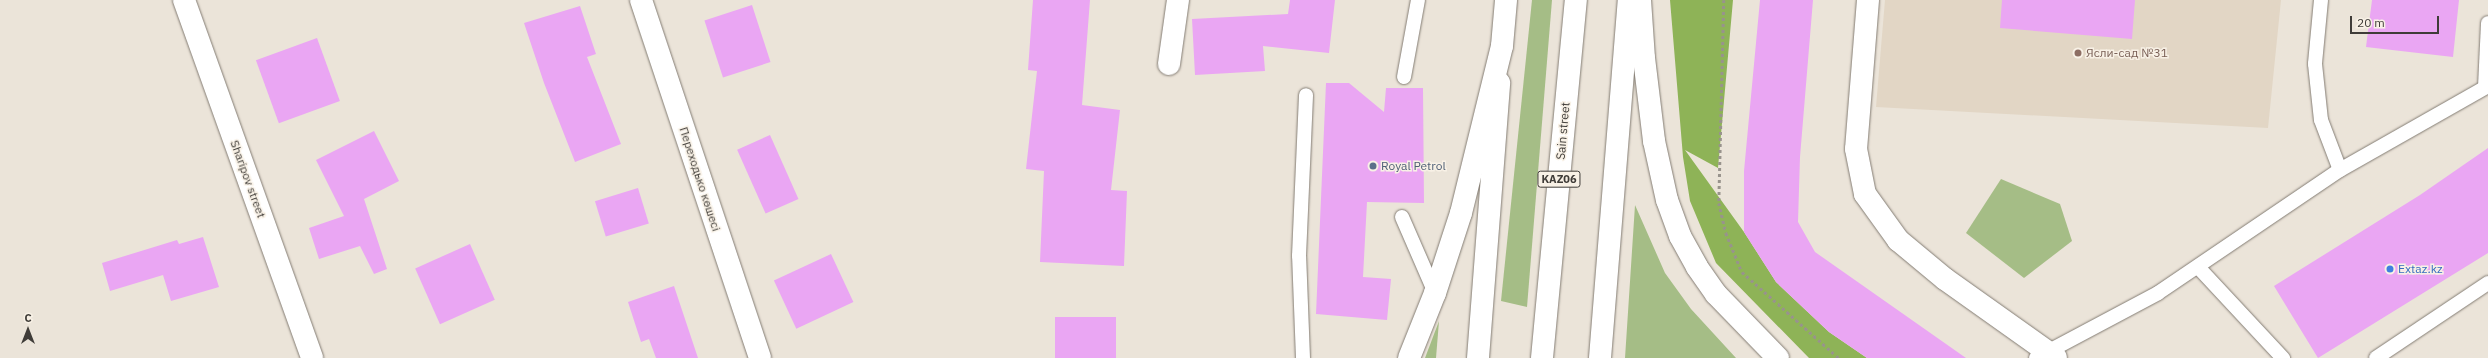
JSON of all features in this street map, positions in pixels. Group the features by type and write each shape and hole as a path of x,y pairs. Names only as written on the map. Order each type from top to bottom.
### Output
{"main road":[{"name":"Sharipov street","path":"184,0 312,358"},
{"name":"Переходько көшесі","path":"640,0 760,358"},
{"path":"1169,64 1178,0"},
{"path":"1478,358 1506,0"},
{"name":"Sain street","path":"1542,358 1576,0"},
{"path":"1600,358 1629,0"},
{"path":"1640,0 1644,58 1654,141 1667,200 1680,236 1697,267 1716,294 1778,358"},
{"path":"1868,0 1856,149 1865,194 1898,240 1945,279 2046,356"},
{"path":"1409,358 1435,293 1461,213 1502,46"}],"lane":[{"path":"1404,77 1418,0"},
{"path":"2321,0 2315,64 2321,120 2340,170"},
{"path":"2046,356 2158,293 2340,170 2486,86 2488,23"},
{"path":"1303,358 1299,256 1306,95"},
{"path":"1402,217 1435,293"},
{"path":"2198,267 2282,358"},
{"path":"2376,358 2488,283"}],"path":[{"path":"1724,0 1719,204 1726,233 1742,272 1839,358"}],"shaded area":[{"name":"Ясли-сад №31","path":"1885,0 2281,0 2268,128 1876,107"}],"green space":[{"path":"1532,0 1552,0 1527,307 1501,301"},
{"path":"1670,0 1733,0 1718,168 1685,150 1744,232 1776,282 1829,332 1867,358 1809,358 1716,263 1690,201 1683,157"},
{"path":"2001,179 2060,204 2072,241 2024,278 1966,233"},
{"path":"1635,205 1665,273 1691,309 1736,358 1625,358"},
{"path":"1439,321 1436,358 1425,358"}],"building":[{"path":"1033,0 1090,0 1082,105 1120,110 1111,190 1127,191 1124,266 1040,262 1044,171 1026,169 1037,71 1028,70"},
{"path":"1290,0 1335,0 1329,53 1263,46 1265,71 1195,75 1192,19 1288,14"},
{"path":"1760,0 1813,0 1800,157 1798,222 1815,252 1966,358 1867,358 1829,332 1776,282 1744,232 1744,171"},
{"path":"2002,0 2135,0 2132,39 2000,28"},
{"path":"2372,0 2459,0 2453,57 2366,47"},
{"path":"752,5 771,62 723,78 704,20"},
{"path":"580,6 596,54 587,57 621,144 575,162 544,83 524,23"},
{"path":"317,38 340,101 279,123 256,60"},
{"name":"Royal Petrol","path":"1326,83 1349,83 1384,112 1386,88 1423,88 1424,203 1367,202 1363,277 1391,279 1387,320 1316,314"},
{"path":"374,131 399,181 364,199 387,269 374,274 360,246 319,259 309,228 344,216 316,160"},
{"path":"770,135 798,199 766,214 737,150"},
{"path":"2488,148 2488,253 2318,358 2274,286 2420,195"},
{"path":"638,188 649,223 606,237 595,201"},
{"path":"203,237 219,287 171,301 163,275 110,291 102,263 177,240 179,244"},
{"path":"470,244 495,300 440,324 415,268"},
{"path":"831,254 853,302 796,329 774,281"},
{"path":"674,286 698,358 656,358 649,339 641,342 628,302"},
{"path":"1055,317 1116,317 1116,358 1055,358"}],"place":[{"name":"Ясли-сад №31","path":"2078,53"},
{"name":"Royal Petrol","path":"1373,166"},
{"name":"Extaz.kz","path":"2390,269"}]}
